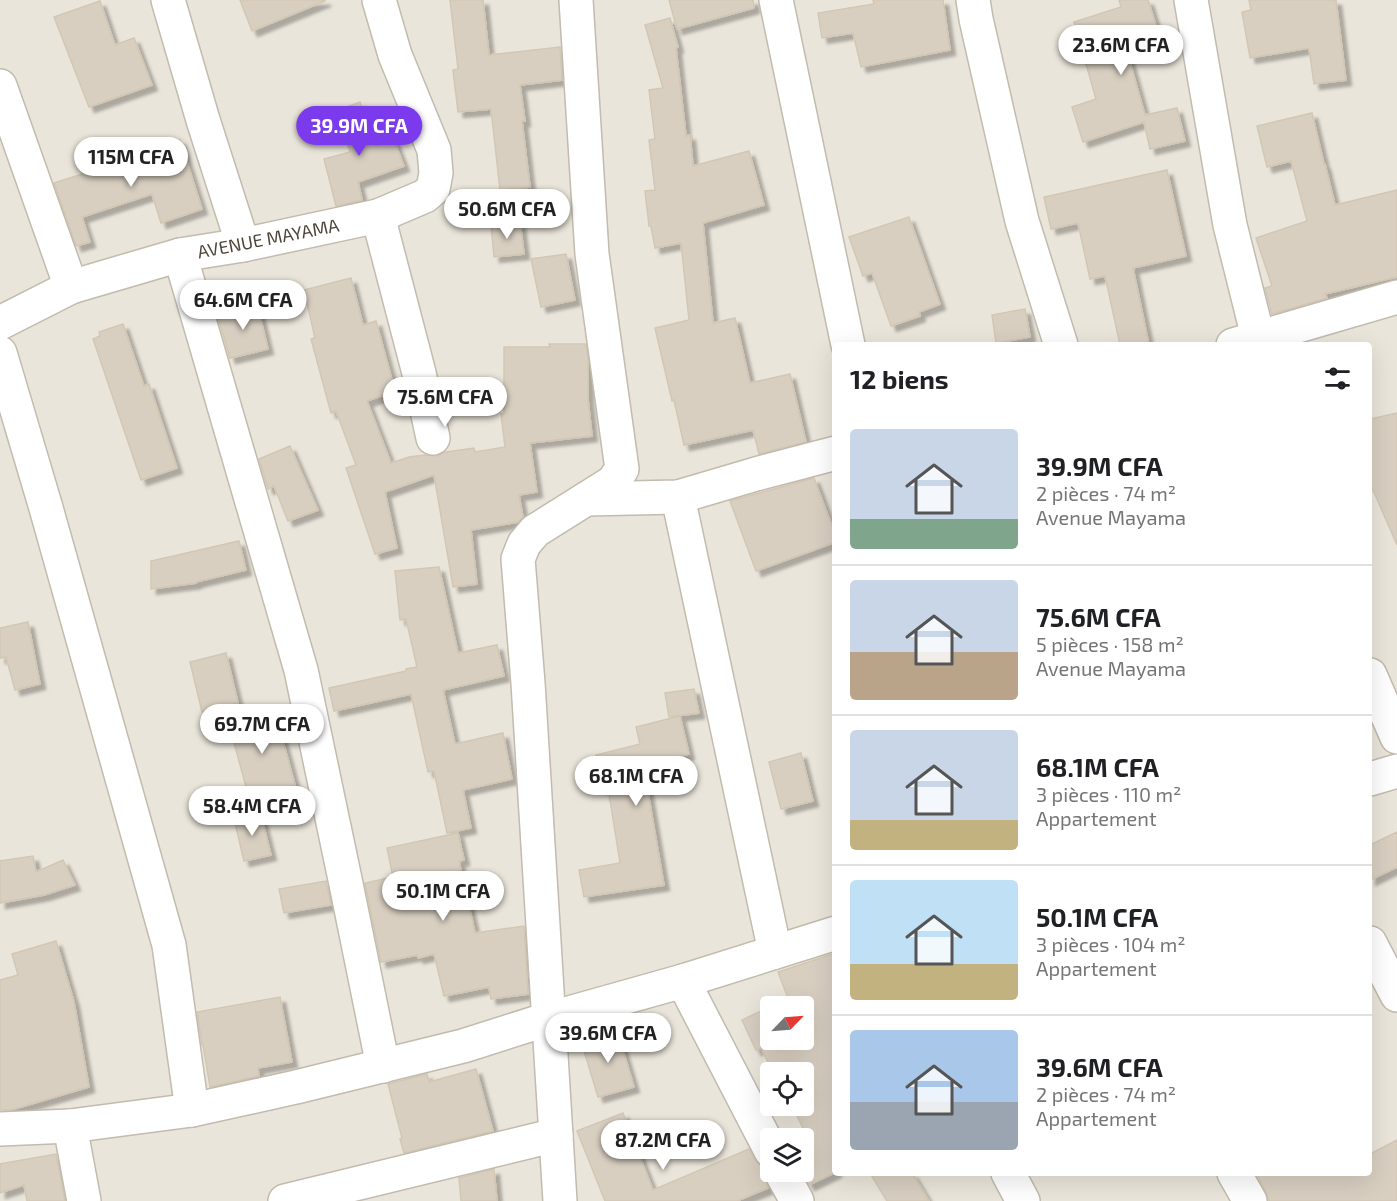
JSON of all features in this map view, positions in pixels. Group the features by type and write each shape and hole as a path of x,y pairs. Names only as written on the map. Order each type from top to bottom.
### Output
{"street":[{"path":"168,0 243,245"},
{"name":"AVENUE MAYAMA","path":"0,323 71,287 180,255 243,245 378,216 425,196 433,189 436,173 434,150 395,55 379,0"},
{"path":"560,1201 528,683 518,559 524,544 535,531 613,482 622,469 592,254 576,0"},
{"path":"776,0 847,342"},
{"path":"973,0 1022,221 1060,342"},
{"path":"1191,0 1251,342"},
{"path":"0,86 71,287"},
{"path":"378,216 419,373 433,438"},
{"path":"180,255 301,670 383,1066"},
{"path":"1254,342 1397,297"},
{"path":"0,353 46,508 168,945 192,1110"},
{"path":"586,499 678,498 832,454"},
{"path":"678,498 775,952"},
{"path":"1372,680 1397,737"},
{"path":"1372,777 1397,771"},
{"path":"0,1129 70,1126 192,1110 296,1088 463,1046 832,934"},
{"path":"1372,947 1397,995"},
{"path":"683,981 760,1130"},
{"path":"70,1126 84,1201"},
{"path":"285,1201 556,1135"},
{"path":"1010,1176 1023,1201"},
{"path":"1236,1176 1250,1201"},
{"path":"787,1182 797,1201"}],"shaded area":[{"path":"0,0 1397,0 1397,1201 0,1201"}],"building":[{"path":"240,0 325,0 325,1 252,31"},
{"path":"450,0 483,0 489,55 560,47 562,80 520,85 530,187 500,190 491,109 458,112 453,70 458,69"},
{"path":"669,0 753,0 754,8 677,29"},
{"path":"873,0 943,0 950,50 861,67 853,33 822,38 818,13 874,4"},
{"path":"1119,0 1148,0 1161,42 1127,52 1145,115 1177,108 1185,141 1150,149 1144,122 1083,142 1072,107 1096,99 1074,22 1121,7"},
{"path":"1249,0 1336,0 1346,80 1314,84 1309,48 1250,58 1242,12 1251,10"},
{"path":"100,1 115,45 134,38 152,85 89,107 54,17"},
{"path":"670,18 678,47 676,48 686,136 690,135 693,166 749,151 764,205 703,223 713,323 735,318 750,383 790,374 806,442 759,454 753,430 684,445 655,328 689,320 681,243 655,248 651,226 649,226 645,191 655,190 649,140 655,139 649,90 663,88 645,25"},
{"path":"360,102 375,146 394,140 404,166 358,182 362,200 336,206 324,159 350,152 336,111"},
{"path":"1312,113 1335,205 1397,190 1397,277 1325,294 1327,298 1272,314 1265,288 1272,286 1256,238 1307,221 1291,161 1267,167 1257,126"},
{"path":"180,140 202,209 161,223 152,194 82,217 90,242 76,246 54,183 139,156 138,153"},
{"path":"1167,170 1186,256 1133,268 1148,342 1119,342 1105,276 1090,279 1078,223 1051,229 1044,197"},
{"path":"909,217 940,304 919,312 920,316 891,326 872,273 863,276 849,237"},
{"path":"520,222 524,254 494,257 491,225"},
{"path":"566,254 575,300 541,307 531,259"},
{"path":"351,278 363,325 376,321 395,391 367,401 391,463 409,457 436,456 446,452 474,448 475,452 505,447 501,414 504,414 504,347 586,344 592,436 530,443 537,492 519,495 523,517 518,522 471,530 477,584 453,587 434,475 385,492 397,548 375,554 346,468 356,465 336,411 331,413 311,339 315,338 304,290"},
{"path":"257,304 268,349 230,358 217,314"},
{"path":"1025,309 1030,337 996,342 992,315"},
{"path":"123,324 144,386 149,384 177,468 141,480 93,339 100,336 99,332"},
{"path":"1397,413 1397,545 1372,488 1372,419"},
{"path":"290,446 318,510 288,521 274,486 268,489 259,459"},
{"path":"814,478 832,526 832,543 756,571 730,501"},
{"path":"239,541 246,570 196,583 151,589 151,561"},
{"path":"439,567 458,653 497,645 504,676 443,690 455,744 503,733 512,779 463,790 471,828 447,833 434,771 428,772 411,694 334,711 329,688 417,667 406,619 400,620 395,571"},
{"path":"28,622 40,684 15,690 6,657 0,658 0,628"},
{"path":"226,653 238,703 202,712 190,662"},
{"path":"694,689 699,713 669,717 665,693"},
{"path":"275,712 295,785 249,798 229,724"},
{"path":"680,716 689,754 682,756 686,771 646,781 664,885 584,897 579,870 620,863 609,794 606,795 596,755 640,744 636,727"},
{"path":"801,753 813,801 781,809 769,762"},
{"path":"260,812 271,855 244,861 234,819"},
{"path":"1397,832 1397,867 1372,879 1372,844"},
{"path":"458,833 464,860 459,861 475,933 524,926 528,994 491,999 489,987 444,996 434,954 381,962 365,883 393,877 387,848"},
{"path":"33,856 36,872 63,860 75,885 44,895 0,903 0,861"},
{"path":"326,881 331,905 284,913 279,889"},
{"path":"56,941 74,1002 89,1087 11,1110 0,1110 0,980 18,975 12,954"},
{"path":"832,954 832,1174 809,1185 807,1182 814,1182 814,1128 803,1128 797,1116 814,1116 814,1062 768,1062 762,1050 814,1050 814,996 787,996 778,972"},
{"path":"280,997 292,1062 258,1068 259,1076 210,1087 197,1012"},
{"path":"760,1011 760,1048 756,1050 742,1020"},
{"path":"617,1030 634,1087 598,1097 581,1041"},
{"path":"476,1069 493,1131 404,1153 388,1084 427,1074 429,1082"},
{"path":"623,1113 653,1190 749,1149 760,1165 760,1182 766,1182 768,1188 737,1201 605,1201 577,1131"},
{"path":"1397,1140 1397,1201 1269,1201 1258,1176 1372,1176 1372,1153"},
{"path":"56,1154 65,1201 27,1201 24,1185 0,1193 0,1164"},
{"path":"494,1169 497,1201 461,1201 459,1178"},
{"path":"872,1176 914,1176 929,1201 887,1201"}]}
